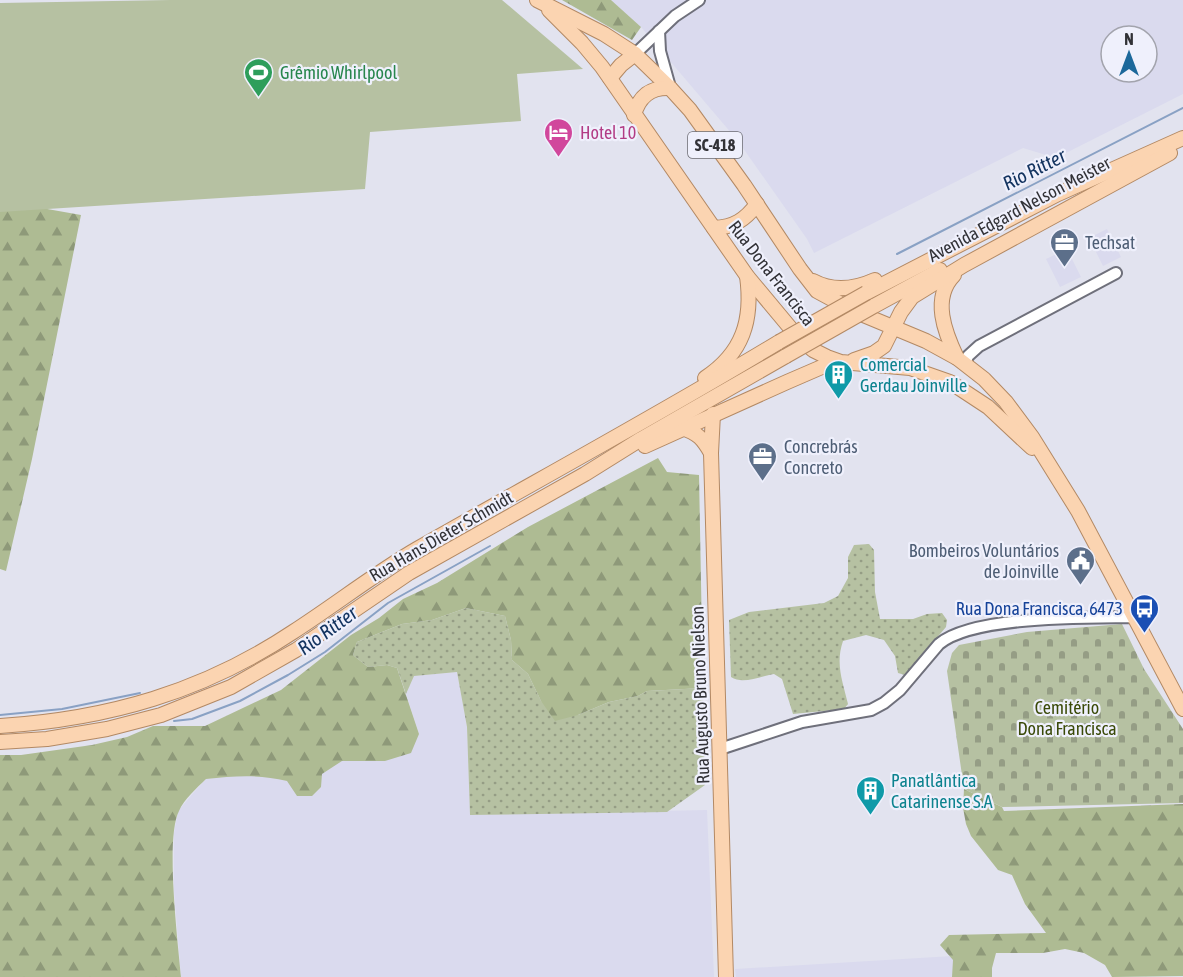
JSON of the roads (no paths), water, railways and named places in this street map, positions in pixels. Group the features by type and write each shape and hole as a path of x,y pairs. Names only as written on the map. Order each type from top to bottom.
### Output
{"main road":[{"name":"Rua Dona Francisca","path":"540,2 604,34 635,54 670,88 690,110 817,291 854,311 926,341 961,361 984,379 1006,402 1032,437 1078,511 1183,709"},
{"name":"Rua Dona Francisca","path":"540,2 582,43 610,78 747,276 797,336 813,350 826,357 845,362 910,368 950,382 969,393 1000,418 1046,462"},
{"path":"610,78 635,54"},
{"path":"634,115 642,97 650,91 660,87 670,88"},
{"name":"Avenida Edgard Nelson Meister","path":"778,342 1017,214 1183,138"},
{"path":"585,474 682,428 824,366 845,362 874,352 884,346 892,327 912,297 964,266 1177,150"},
{"name":"Avenida Edgard Nelson Meister","path":"786,356 1041,216 1177,150"},
{"path":"805,276 821,285 836,288 852,288 869,283 908,265 1029,200 1116,168"},
{"path":"714,228 739,223 757,204"},
{"path":"950,382 960,375 961,361 947,338 941,305 944,289 964,266"},
{"path":"578,459 714,372 726,360 739,344 747,326 749,291 747,276"},
{"name":"Rua Hans Dieter Schmidt","path":"0,726 66,720 105,713 165,696 215,677 294,632 409,554 689,397 778,342"},
{"name":"Rua Hans Dieter Schmidt","path":"0,742 47,739 107,729 162,715 209,698 279,660 409,573 585,474 641,439 786,356"},
{"name":"Rua Augusto Bruno Nielson","path":"713,414 711,453 726,977"},
{"path":"682,428 698,434 711,453"}],"street":[{"path":"635,54 675,16 699,0"},
{"path":"659,31 660,51 670,88"},
{"path":"961,361 979,346 1116,273"},
{"path":"720,749 802,722 871,710 905,686 939,644 963,631 1043,619 1136,617"}],"waterway":[{"name":"Rio Ritter","path":"897,254 1183,108"},
{"name":"Rio Ritter","path":"174,721 192,719 240,701 288,675 325,652 388,603 490,546"},
{"name":"Rio Ritter","path":"0,715 62,709 140,693"}],"place":[{"name":"Grêmio Whirlpool","path":"259,98"},
{"name":"Hotel 10","path":"559,158"},
{"name":"Techsat","path":"1064,268"},
{"name":"Comercial Gerdau Joinville","path":"839,400"},
{"name":"Concrebrás Concreto","path":"763,482"},
{"name":"Bombeiros Voluntários de Joinville","path":"1080,586"},
{"name":"Rua Dona Francisca, 6473","path":"1144,634"},
{"name":"Panatlântica Catarinense S.A","path":"870,816"}],"park label":[{"name":"Cemitério Dona Francisca","path":"1067,717"}]}
